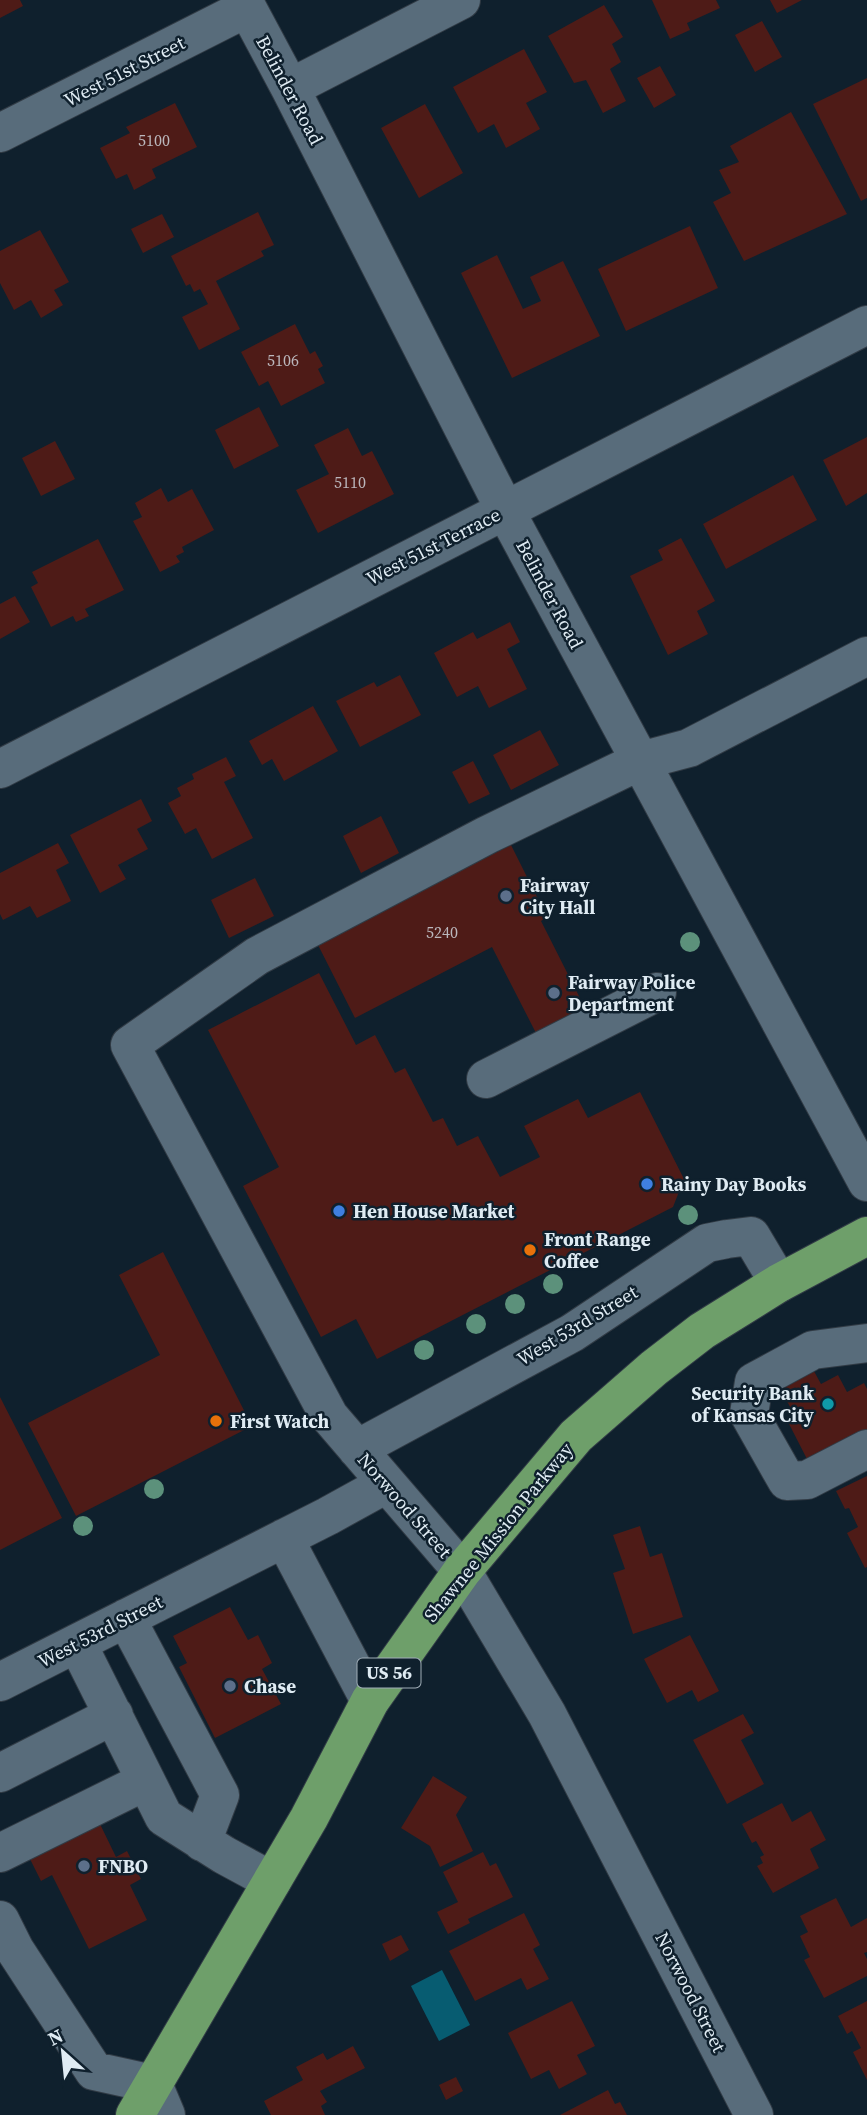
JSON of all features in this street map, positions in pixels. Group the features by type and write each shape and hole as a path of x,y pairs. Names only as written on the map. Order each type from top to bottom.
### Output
{"highway":[{"name":"Shawnee Mission Parkway","path":"151,2105 272,1881 316,1806 370,1701 462,1571 576,1436 654,1368 702,1331 779,1283 867,1236"}],"street":[{"path":"290,88 461,0"},
{"name":"Belinder Road","path":"245,4 505,510 867,1182"},
{"name":"West 51st Street","path":"0,133 245,4"},
{"name":"West 51st Terrace","path":"0,769 867,325"},
{"path":"640,761 689,748 867,656"},
{"name":"Norwood Street","path":"640,761 487,835 257,956 130,1045 329,1416 462,1571 547,1714 754,2115"},
{"path":"486,1079 657,992"},
{"name":"West 53rd Street","path":"356,1449 572,1333 707,1243 751,1236 779,1283"},
{"path":"864,1343 813,1350 754,1382 749,1414 787,1481 807,1480 867,1448"},
{"name":"West 53rd Street","path":"0,1682 386,1484"},
{"path":"284,1538 370,1701"},
{"path":"126,1618 219,1795 202,1842"},
{"path":"77,1643 164,1816 202,1842 272,1881"},
{"path":"0,1773 114,1715"},
{"path":"0,1853 146,1781"},
{"path":"0,1920 15,1950 94,2071 151,2105"}],"water":[{"path":"442,1970 470,2025 439,2041 411,1986"}],"building":[{"path":"0,0 20,0 23,6 0,18"},
{"path":"652,0 716,0 720,8 687,23 690,30 670,39"},
{"path":"770,0 802,0 777,13"},
{"path":"604,5 623,37 612,44 621,62 610,69 626,101 603,113 586,80 574,83 548,36"},
{"path":"762,21 782,57 755,72 735,35"},
{"path":"524,49 547,92 526,103 540,129 506,148 494,124 478,133 453,87"},
{"path":"660,66 676,95 654,108 637,78"},
{"path":"867,78 867,198 861,201 813,104"},
{"path":"175,103 197,147 152,169 156,178 134,190 127,174 116,179 100,148 130,133 126,127"},
{"path":"425,104 463,173 419,198 381,128"},
{"path":"791,112 847,214 744,261 713,202 731,193 719,170 739,162 730,146"},
{"path":"258,212 274,245 261,251 264,256 216,281 240,329 199,350 182,317 208,304 200,289 194,292 190,284 186,286 171,256"},
{"path":"162,214 174,237 143,253 131,229"},
{"path":"690,226 718,288 626,331 598,269"},
{"path":"40,230 69,282 54,290 63,305 41,318 31,300 14,310 0,283 0,251"},
{"path":"497,255 523,309 541,301 530,277 563,261 600,336 512,378 461,273"},
{"path":"295,324 310,354 315,351 323,366 318,369 325,383 281,406 268,381 259,386 241,352"},
{"path":"259,407 279,446 234,469 215,430"},
{"path":"348,428 362,456 372,451 394,494 318,533 296,490 329,474 314,445"},
{"path":"867,437 867,493 846,506 823,460"},
{"path":"55,441 75,479 41,496 22,458"},
{"path":"793,475 817,520 726,569 703,524"},
{"path":"161,488 168,502 192,489 214,530 182,547 184,552 176,556 180,562 160,572 133,521 142,517 135,503"},
{"path":"681,538 715,601 697,611 708,634 668,655 630,576 663,560 658,550"},
{"path":"98,539 124,590 85,609 89,616 76,622 73,616 51,627 31,587 38,583 32,572"},
{"path":"15,596 30,622 0,639 0,604"},
{"path":"510,622 520,642 507,649 527,689 489,708 478,686 457,697 434,653 473,632 477,639"},
{"path":"400,675 421,715 360,747 336,701 374,682 377,687"},
{"path":"313,706 338,751 284,781 272,759 262,765 249,741"},
{"path":"540,730 559,765 511,790 493,755"},
{"path":"226,757 236,776 224,782 253,838 212,859 196,828 185,834 168,803 181,796 177,788 194,779 192,774"},
{"path":"473,761 490,794 469,804 452,772"},
{"path":"141,799 152,821 137,829 148,849 118,865 126,879 100,893 70,835"},
{"path":"381,816 399,853 361,873 343,836"},
{"path":"58,843 69,863 56,870 71,901 37,918 30,906 3,920 0,914 0,873"},
{"path":"511,845 547,917 541,921 585,1008 536,1033 492,947 355,1018 317,943"},
{"path":"255,878 274,916 229,938 211,900"},
{"path":"319,973 356,1045 375,1035 395,1073 405,1068 433,1122 443,1118 457,1146 478,1136 500,1177 540,1157 524,1126 578,1099 588,1118 640,1092 684,1179 673,1207 377,1359 356,1319 321,1337 243,1186 279,1167 208,1030"},
{"path":"163,1252 252,1426 76,1516 28,1423 160,1355 119,1275"},
{"name":"Security Bank of Kansas City","path":"809,1362 821,1384 838,1375 847,1392 864,1383 867,1389 867,1431 808,1461 787,1420 795,1416 775,1379"},
{"path":"0,1397 62,1518 0,1550"},
{"path":"867,1476 865,1568 847,1533 858,1527 849,1508 845,1509 836,1491"},
{"path":"640,1526 650,1557 662,1553 683,1617 633,1634 613,1573 625,1569 613,1535"},
{"name":"Chase","path":"230,1607 248,1640 258,1635 272,1663 262,1669 281,1704 215,1738 179,1667 187,1663 173,1636"},
{"path":"690,1635 719,1691 698,1702 692,1690 667,1703 644,1659"},
{"path":"743,1714 754,1733 741,1740 764,1784 727,1804 693,1740"},
{"path":"433,1776 467,1797 456,1815 473,1851 440,1867 430,1846 401,1828"},
{"name":"FNBO","path":"61,1801 78,1835 100,1824 116,1857 127,1851 141,1879 130,1885 147,1920 89,1949 52,1875 41,1881 13,1825"},
{"path":"782,1803 792,1822 811,1811 826,1840 810,1849 819,1868 773,1893 757,1866 763,1863 760,1857 764,1855 756,1841 752,1843 742,1824"},
{"path":"483,1852 490,1866 496,1863 513,1897 468,1919 470,1923 448,1934 437,1912 458,1902 443,1872"},
{"path":"836,1898 851,1927 867,1918 867,1952 864,1953 867,1959 867,1976 824,1998 804,1960 810,1957 800,1936 808,1932 800,1916"},
{"path":"524,1913 540,1945 533,1949 549,1979 527,1990 521,1978 475,2001 449,1951"},
{"path":"401,1935 409,1950 390,1961 382,1944"},
{"path":"572,2001 595,2046 577,2055 587,2074 559,2089 549,2070 531,2079 508,2033"},
{"path":"867,2001 867,2080 853,2052 861,2048 852,2031 847,2034 838,2016"},
{"path":"353,2046 365,2068 320,2091 327,2102 321,2106 325,2115 271,2115 264,2101 303,2080 296,2067 323,2053 327,2060"},
{"path":"456,2077 463,2091 446,2100 439,2085"},
{"path":"608,2090 615,2104 620,2102 627,2115 560,2115"}],"place":[{"name":"Fairway City Hall","path":"506,896"},
{"name":"Fairway Police Department","path":"554,993"},
{"name":"Rainy Day Books","path":"647,1184"},
{"name":"Hen House Market","path":"339,1211"},
{"name":"Front Range Coffee","path":"530,1250"},
{"name":"Security Bank of Kansas City","path":"828,1404"},
{"name":"First Watch","path":"216,1421"},
{"name":"Chase","path":"230,1686"},
{"name":"FNBO","path":"84,1866"}]}
